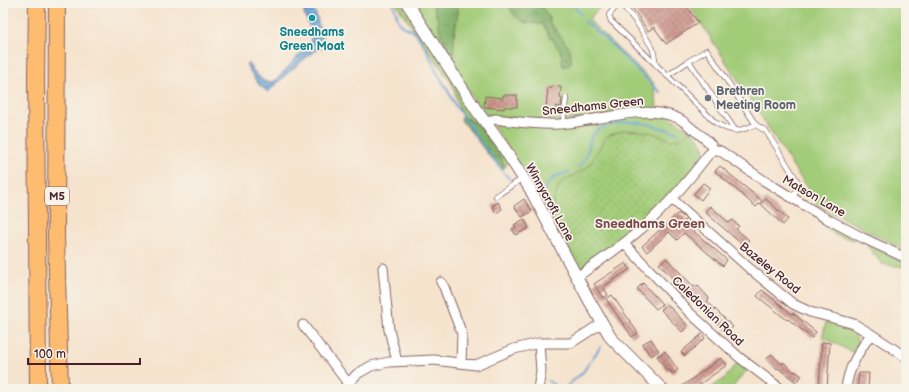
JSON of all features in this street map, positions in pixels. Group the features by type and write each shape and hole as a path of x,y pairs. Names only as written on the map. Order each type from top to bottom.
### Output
{"highway":[{"name":"M5","path":"37,3 38,389"},
{"name":"M5","path":"58,3 56,235 60,389"}],"street":[{"name":"Winnycroft Lane","path":"409,5 470,100 530,187 564,254 611,338 662,389"},
{"name":"Sneedhams Green","path":"486,124 495,119 541,124 563,123 645,112 664,113 677,117 710,144 714,150"},
{"name":"Matson Lane","path":"714,150 722,152 763,180 822,216 863,238 906,258"},
{"path":"577,277 624,243 650,221 672,199 708,154 714,150"},
{"name":"Bazeley Road","path":"672,199 749,268 793,304 810,312 854,324 906,358"},
{"name":"Caledonian Road","path":"624,243 690,313 740,358 781,389"},
{"path":"383,268 389,330 397,362"},
{"path":"441,282 462,334 461,363"},
{"path":"303,325 345,386 358,374 371,366 389,362 434,360 476,365 514,349 539,344 571,343 602,323"},
{"path":"846,389 852,365 871,334"},
{"path":"538,389 541,371 539,344"}],"lane":[{"path":"656,65 653,49 637,23 624,7 619,5 609,15 611,21 667,76 716,123 730,130 740,130 756,125"},
{"path":"667,76 707,50 756,125 766,131 798,182 798,187 793,198"},
{"path":"689,61 735,130"},
{"path":"563,123 566,98"},
{"path":"496,196 523,178"}],"green space":[{"path":"395,3 400,3 510,161 504,168 504,164 495,148 487,139 484,131 467,118 462,117 453,85"},
{"path":"408,3 432,3 453,60 454,36 458,12 457,3 508,3 514,15 526,23 542,24 546,28 549,37 560,49 563,66 568,66 572,62 556,29 551,25 542,8 544,3 604,3 589,19 653,82 657,106 653,109 560,121 492,116 487,114 485,116"},
{"path":"432,3 457,3 458,12 454,36 453,61 441,35"},
{"path":"508,3 544,3 542,8 549,17 550,24 569,49 571,60 569,65 563,66 560,49 554,44 555,42 542,24 526,23 514,15"},
{"path":"688,3 906,3 906,251 818,205"},
{"name":"Sneedhams Green","path":"667,115 694,134 699,139 705,150 582,267 577,265 529,177 494,127 496,123 533,125 616,116"},
{"path":"462,117 475,123 483,130 488,140 497,150 504,168 502,169 490,157 463,123 461,119"},
{"name":"Sneedhams Green","path":"625,130 650,132 671,140 683,137 691,131 701,143 704,153 678,188 633,232 584,267 580,267 575,264 548,212 553,209 553,202 560,184 589,166 606,137"},
{"path":"818,220 827,223 855,239 835,235"},
{"path":"868,245 906,264 906,267 882,264 867,246"},
{"path":"826,322 834,322 854,330 858,344 856,349 852,352 830,341 829,339 822,338"},
{"path":"738,362 747,370 731,389 709,389 724,379"}],"water":[{"path":"308,3 314,9 326,44 312,53 289,72 268,92 259,85 246,64 248,63 256,74 264,81 271,82 276,80 299,55 311,47 310,30 304,13 305,6"}],"building":[{"path":"629,3 685,3 698,23 666,44 654,27 648,31"},
{"path":"553,86 561,87 561,107 556,106 555,111 552,110 551,116 544,115 548,88 552,88"},
{"path":"503,95 517,95 517,107 504,107 504,109 484,107 485,96 503,98"},
{"path":"720,166 762,201 756,207 715,171"},
{"path":"703,183 710,188 701,200 694,194"},
{"path":"524,199 532,211 522,217 514,206"},
{"path":"766,199 788,219 783,225 761,204"},
{"path":"498,202 502,209 496,213 492,206"},
{"path":"710,206 729,223 732,220 739,226 736,229 749,240 744,246 705,212"},
{"path":"677,214 680,214 686,219 683,222 727,260 723,266 684,233 677,240 669,232 647,252 642,246"},
{"path":"524,219 529,228 516,235 512,229 516,227 514,225"},
{"path":"666,258 694,287 696,285 697,287 698,286 708,297 709,299 707,301 733,327 728,332 703,309 704,307 686,287 684,290 659,264"},
{"path":"626,263 630,269 603,287 608,295 603,298 594,284"},
{"path":"643,283 662,304 656,309 637,289"},
{"path":"762,290 816,332 812,338 757,296"},
{"path":"612,295 638,333 632,337 606,299"},
{"path":"667,304 688,326 682,332 661,310"},
{"path":"702,334 705,338 685,356 681,352"},
{"path":"651,339 659,351 651,356 642,344"},
{"path":"822,342 830,343 827,388 819,388"},
{"path":"665,351 678,370 672,374 670,370 667,371 657,356"},
{"path":"771,354 782,364 783,362 794,372 795,371 802,376 796,382 778,368 777,369 766,360"},
{"path":"721,358 727,365 693,389 678,389"},
{"path":"859,373 869,373 868,389 857,389"}],"waterway":[{"path":"393,3 399,22 417,35 427,50 436,71 455,105 477,138 510,180"},
{"path":"572,3 581,15"},
{"path":"585,21 661,93"},
{"path":"578,167 582,164 587,154 593,135 601,128 632,122 644,123 678,133"},
{"path":"544,190 548,183 554,178 569,172"},
{"path":"564,389 583,372 601,346"},
{"path":"548,381 560,389"}],"place":[{"name":"Sneedhams Green Moat","path":"312,18"},
{"name":"Brethren Meeting Room","path":"708,98"}],"district":[{"name":"Sneedhams Green","path":"650,223"}]}
